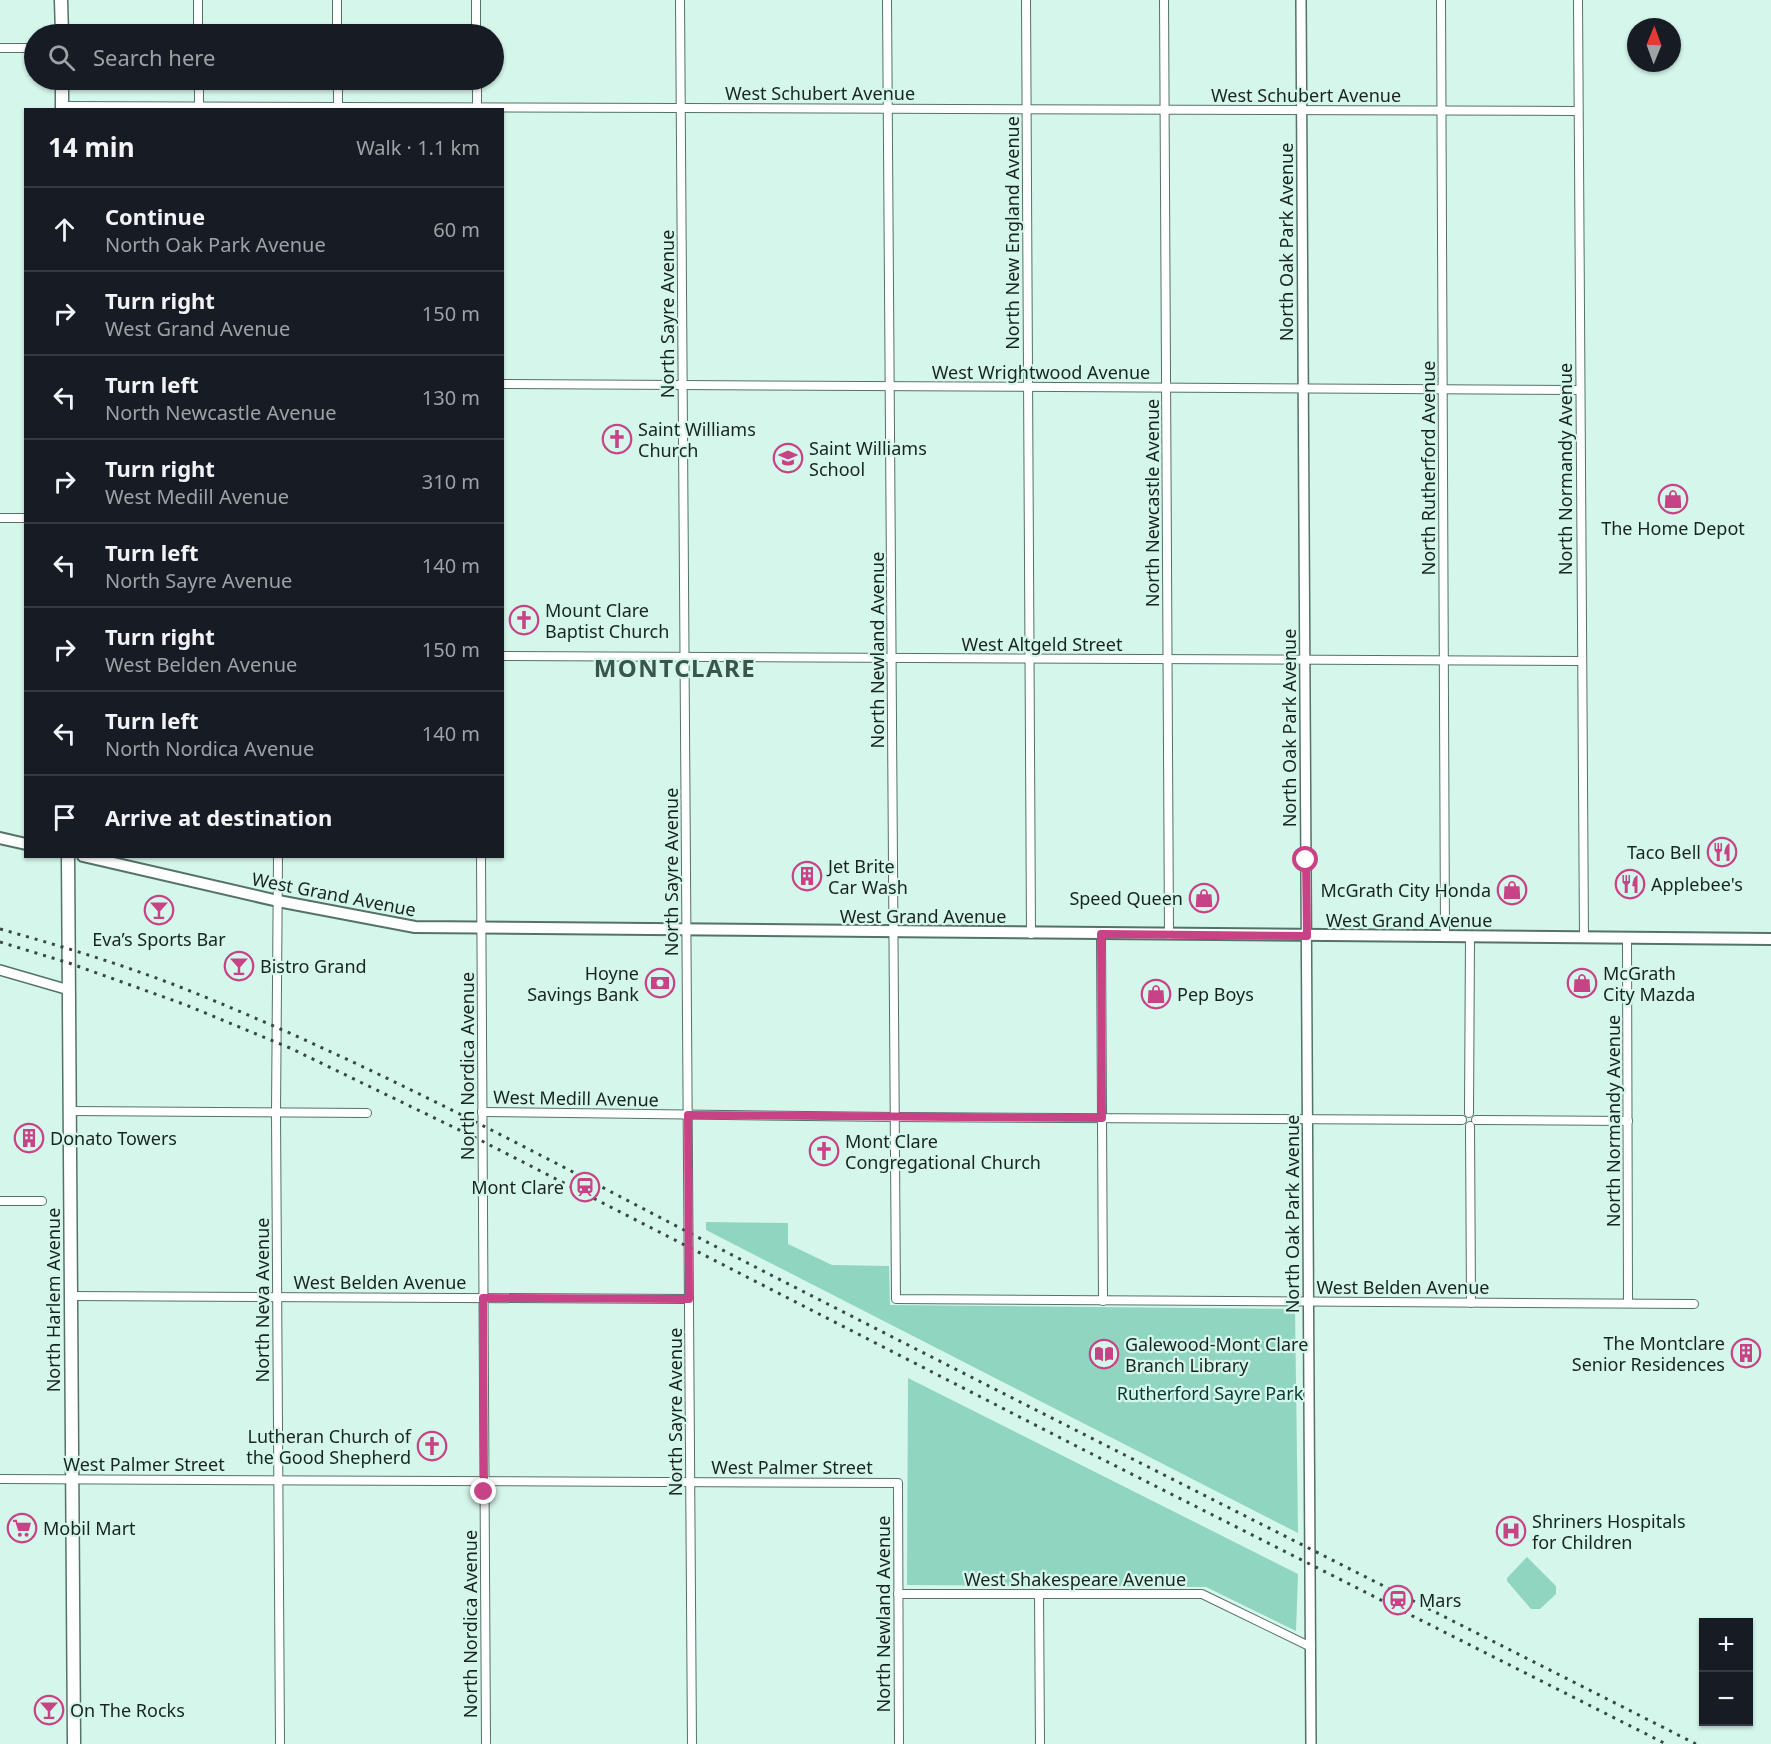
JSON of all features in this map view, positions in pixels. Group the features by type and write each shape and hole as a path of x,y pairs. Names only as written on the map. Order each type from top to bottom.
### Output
{"main road":[{"path":"61,0 62,24"},
{"path":"62,90 62,108"},
{"path":"0,838 24,844"},
{"name":"North Harlem Avenue","path":"68,858 74,1744"},
{"name":"West Grand Avenue","path":"91,858 278,901 415,927 1771,939"}],"street":[{"path":"198,0 198,24"},
{"path":"337,0 338,24"},
{"path":"476,0 476,24"},
{"name":"North Sayre Avenue","path":"680,0 692,1744"},
{"name":"North Newland Avenue","path":"887,0 896,1299"},
{"name":"North New England Avenue","path":"1026,0 1031,934"},
{"name":"North Newcastle Avenue","path":"1164,0 1169,935"},
{"name":"North Oak Park Avenue","path":"1301,0 1311,1744"},
{"name":"North Rutherford Avenue","path":"1440,0 1445,937"},
{"name":"North Normandy Avenue","path":"1578,0 1580,661 1584,938"},
{"path":"0,48 24,48"},
{"path":"199,90 199,108"},
{"path":"338,90 338,108"},
{"path":"477,90 477,108"},
{"name":"West Schubert Avenue","path":"62,108 1578,111"},
{"name":"West Wrightwood Avenue","path":"504,384 1579,390"},
{"path":"0,518 24,518"},
{"name":"West Altgeld Street","path":"504,656 1580,661"},
{"name":"North Neva Avenue","path":"278,858 276,1113 280,1744"},
{"name":"North Nordica Avenue","path":"481,858 486,1744"},
{"path":"1101,934 1103,1301"},
{"path":"1469,1113 1470,937"},
{"name":"North Normandy Avenue","path":"1627,938 1628,1303"},
{"path":"0,970 69,990"},
{"path":"70,1112 367,1113"},
{"name":"West Medill Avenue","path":"482,1112 1462,1120"},
{"path":"1469,1113 1465,1114 1462,1120 1466,1125 1628,1120"},
{"path":"1469,1113 1474,1116 1471,1303"},
{"path":"0,1201 42,1201"},
{"name":"West Belden Avenue","path":"71,1296 689,1299"},
{"name":"West Belden Avenue","path":"896,1299 1694,1304"},
{"name":"West Palmer Street","path":"2,1479 897,1483"},
{"name":"North Newland Avenue","path":"897,1483 899,1744"},
{"name":"West Shakespeare Avenue","path":"898,1594 1202,1594 1311,1647"},
{"path":"1039,1594 1040,1744"}],"green space":[{"name":"Rutherford Sayre Park","path":"706,1222 788,1223 788,1244 832,1265 889,1266 890,1305 1295,1309 1298,1533 706,1230"},
{"path":"908,1378 1298,1574 1296,1631 1206,1587 907,1585"},
{"path":"1527,1557 1556,1586 1556,1594 1540,1609 1531,1609 1507,1581 1507,1578"}],"railway":[{"path":"0,929 91,956 180,987 256,1018 404,1087 1696,1744"},
{"path":"0,942 69,963 186,1005 290,1048 482,1141 1084,1450 1666,1744"}],"place":[{"name":"Saint Williams Church","path":"617,439"},
{"name":"Saint Williams School","path":"788,458"},
{"name":"The Home Depot","path":"1673,499"},
{"name":"Mount Clare Baptist Church","path":"524,620"},
{"name":"Taco Bell","path":"1722,852"},
{"name":"Jet Brite Car Wash","path":"807,876"},
{"name":"Applebee's","path":"1630,884"},
{"name":"McGrath City Honda","path":"1512,890"},
{"name":"Speed Queen","path":"1204,898"},
{"name":"Eva’s Sports Bar","path":"159,910"},
{"name":"Bistro Grand","path":"239,966"},
{"name":"Hoyne Savings Bank","path":"660,983"},
{"name":"McGrath City Mazda","path":"1582,983"},
{"name":"Pep Boys","path":"1156,994"},
{"name":"Donato Towers","path":"29,1138"},
{"name":"Mont Clare Congregational Church","path":"824,1151"},
{"name":"Mont Clare","path":"585,1187"},
{"name":"The Montclare Senior Residences","path":"1746,1353"},
{"name":"Galewood-Mont Clare Branch Library","path":"1104,1354"},
{"name":"Lutheran Church of the Good Shepherd","path":"432,1446"},
{"name":"Mobil Mart","path":"22,1528"},
{"name":"Shriners Hospitals for Children","path":"1511,1531"},
{"name":"Mars","path":"1398,1600"},
{"name":"On The Rocks","path":"49,1710"}],"district":[{"name":"MONTCLARE","path":"675,667"}],"route":[{"path":"484,1492 483,1298 689,1299 688,1115 1102,1118 1101,934 1307,936 1306,860"}]}
